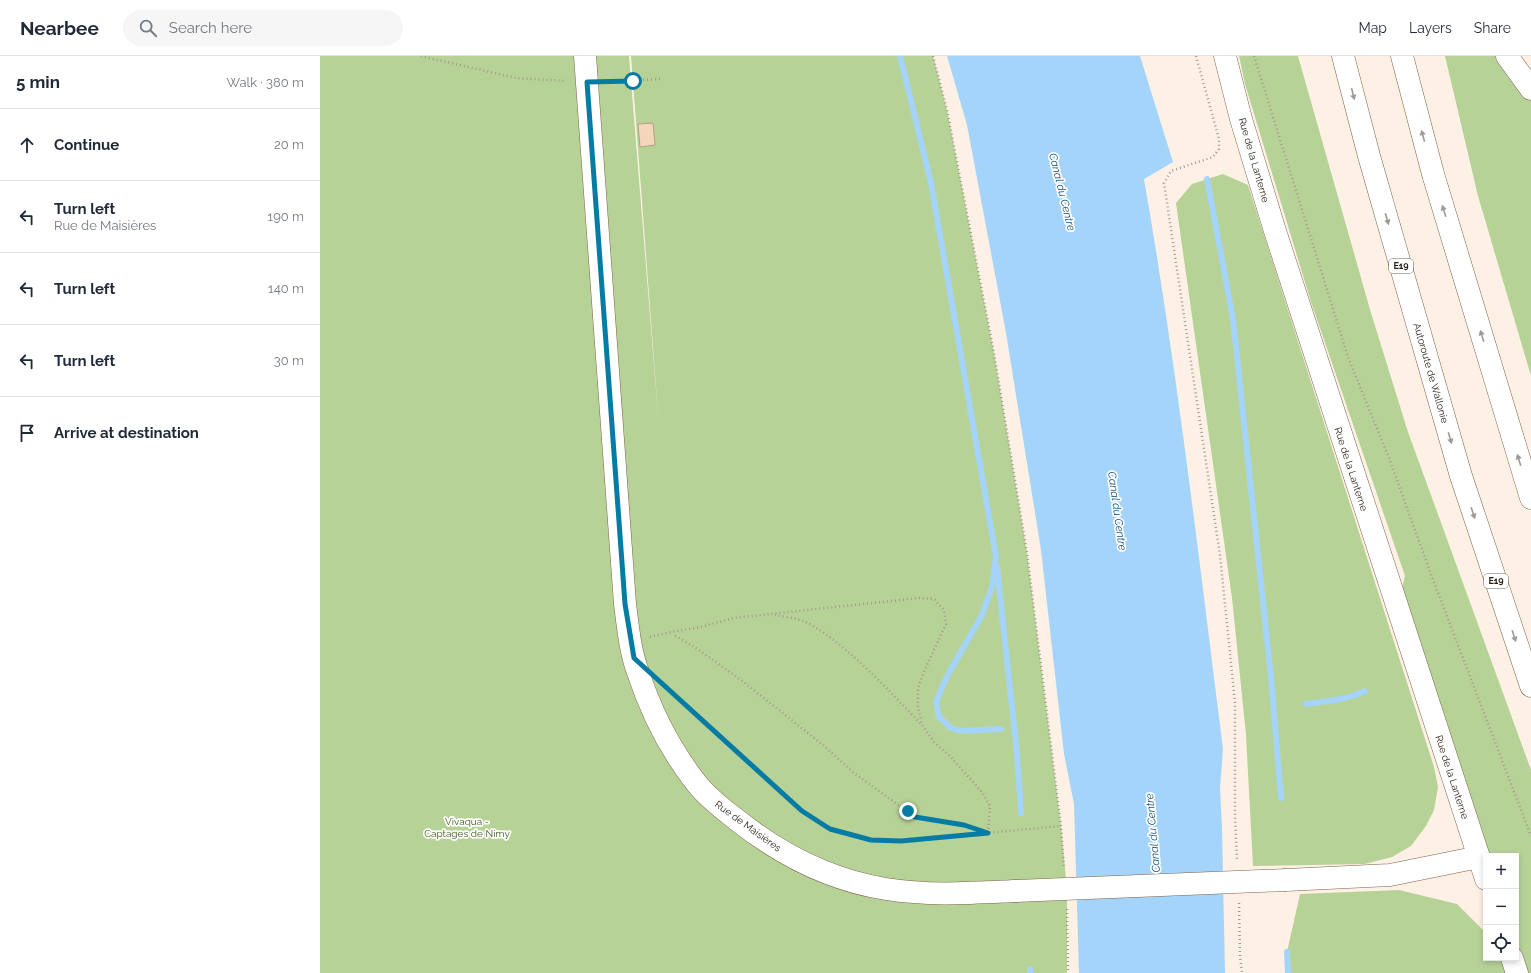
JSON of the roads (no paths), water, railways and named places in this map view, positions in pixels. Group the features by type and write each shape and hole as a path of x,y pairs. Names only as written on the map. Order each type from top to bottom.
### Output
{"main road":[{"name":"Rue de Maisières","path":"585,56 625,604 630,642 637,672 650,705 667,739 697,784 718,805 769,844 804,863 848,881 886,889 945,895 1390,875 1479,857"},
{"name":"Rue de la Lanterne","path":"1225,56 1275,231 1483,870"},
{"name":"Autoroute de Wallonie","path":"1343,56 1369,156 1461,476 1531,686"},
{"path":"1402,56 1435,182 1531,498"},
{"path":"1507,56 1531,89"},
{"path":"1513,961 1517,973"}],"water":[{"name":"Canal du Centre","path":"947,56 1140,56 1173,162 1144,179 1177,392 1223,749 1220,788 1225,973 1079,973 1074,804 1064,754 1041,550 1006,333 967,125"}],"waterway":[{"path":"900,56 931,183 996,557 992,587 982,615 950,671 936,702 939,717 951,728 961,731 1001,729"},
{"path":"1207,179 1233,319 1271,678 1281,798"},
{"path":"997,567 1017,754 1021,813"},
{"path":"1306,704 1343,698 1365,691"},
{"path":"1287,952 1288,973"}],"park label":[{"name":"Vivaqua - Captages de Nimy","path":"467,826"}]}
